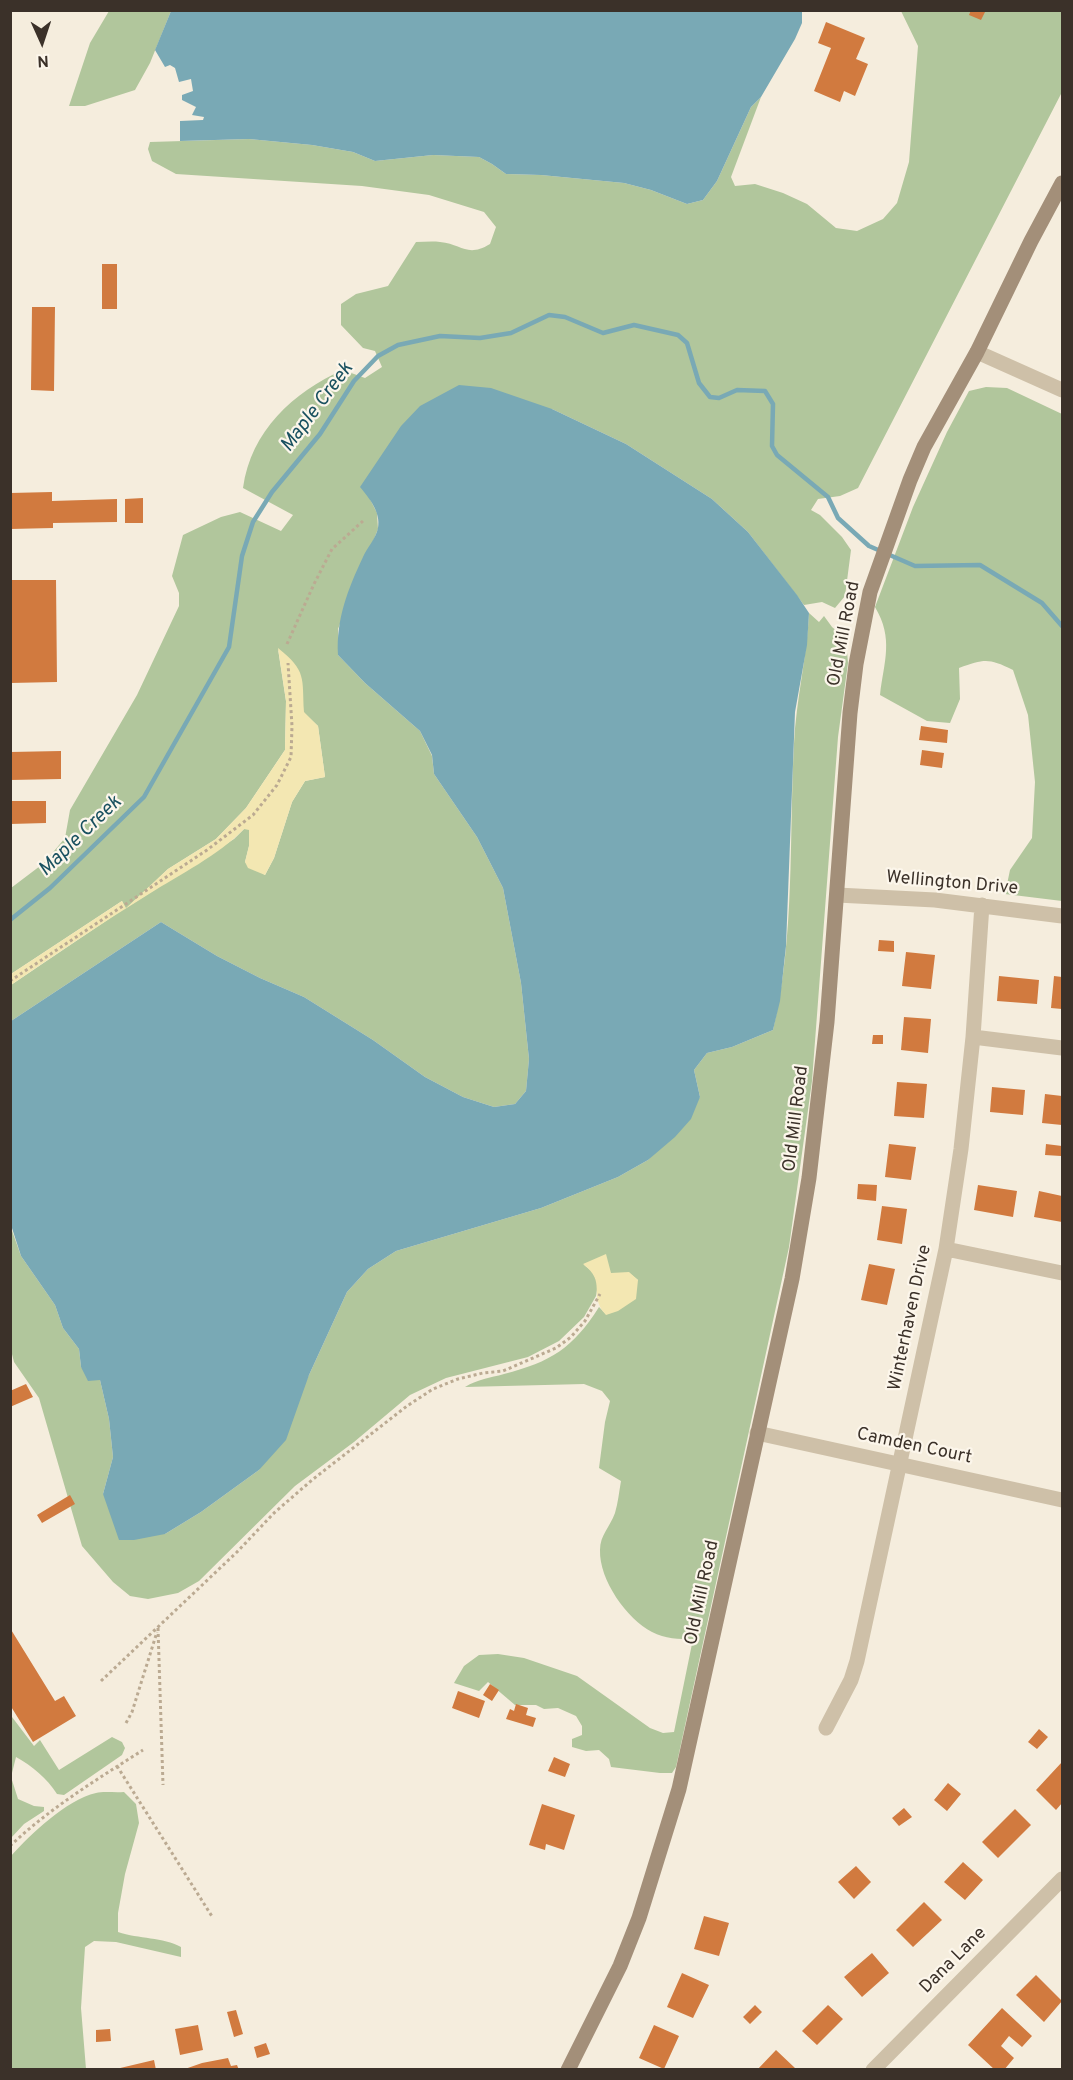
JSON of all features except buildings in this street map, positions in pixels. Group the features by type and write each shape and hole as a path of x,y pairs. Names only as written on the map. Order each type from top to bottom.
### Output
{"street":[{"name":"Old Mill Road","path":"568,2070 620,1966 639,1918 679,1789 792,1279 809,1178 827,1022 850,713 856,664 870,592 897,513 924,447 977,351 1062,183"},
{"path":"977,351 1062,390"},
{"name":"Wellington Drive","path":"837,895 935,900 1062,916"},
{"name":"Winterhaven Drive","path":"826,1728 851,1680 858,1661 946,1249 961,1149 973,1037 982,905"},
{"path":"973,1037 1062,1048"},
{"path":"946,1249 1062,1272"},
{"name":"Camden Court","path":"757,1433 1062,1500"},
{"name":"Dana Lane","path":"873,2070 1062,1879"}],"path":[{"path":"287,644 332,549 363,521"},
{"path":"10,981 207,850 253,815 277,785 291,757 292,726 288,663"},
{"path":"101,1681 282,1507 312,1480 406,1406 433,1389 483,1373 504,1371 556,1348 571,1337 585,1321 600,1294"},
{"path":"126,1723 132,1712 158,1628"},
{"path":"158,1628 163,1785"},
{"path":"10,1846 60,1804 142,1750"},
{"path":"117,1766 213,1918"}],"green space":[{"path":"109,11 171,11 150,63 135,90 85,106 69,106 90,43"},
{"path":"901,11 1062,11 1062,92 858,488 840,496 818,499 811,510 820,515 842,537 851,550 845,596 835,608 822,602 804,605 748,532 712,499 626,444 552,409 369,497 377,513 378,529 338,629 338,655 365,683 420,731 432,756 434,774 477,837 503,888 521,983 529,1059 526,1091 515,1104 494,1107 463,1097 425,1077 373,1040 304,997 217,956 161,922 11,1021 11,985 125,908 122,901 11,974 11,888 44,863 65,838 70,810 137,695 179,606 179,593 172,576 183,535 221,517 240,512 281,531 293,515 243,488 248,467 265,431 291,402 325,379 343,370 365,378 382,367 375,351 363,348 341,325 341,304 356,294 388,286 416,242 448,243 476,250 490,244 496,227 484,212 429,195 362,186 176,174 152,161 148,149 150,142 249,139 312,145 353,152 375,161 433,155 479,157 506,174 624,183 651,190 687,204 703,200 717,181 751,107 761,97 731,177 735,186 755,184 783,193 807,204 836,228 857,231 883,219 897,203 909,162 918,46","holes":["278,649 304,713 318,726 325,777 305,781 292,802 274,858 265,875 245,862 249,846 249,829 244,829 234,839 129,906 168,869 216,839 246,808 285,750 286,701"]},
{"path":"986,387 1007,388 1062,414 1062,901 1005,894 1010,870 1032,838 1035,782 1028,715 1013,670 998,663 986,661 959,668 960,699 950,723 927,721 880,695 886,640 881,619 875,607 913,507 947,432 969,391"},
{"path":"809,613 819,622 824,616 832,627 846,639 848,663 838,737 812,1081 789,1247 676,1767 672,1773 611,1767 609,1759 599,1750 586,1751 572,1747 572,1739 582,1735 582,1726 576,1716 558,1708 544,1709 536,1705 515,1705 488,1682 479,1691 454,1683 464,1666 479,1655 498,1654 524,1658 577,1676 650,1728 663,1733 674,1732 693,1639 662,1636 652,1632 633,1618 609,1586 601,1562 600,1545 615,1513 621,1481 599,1468 610,1401 602,1391 584,1384 465,1387 479,1380 535,1364 559,1351 580,1333 599,1307 606,1314 638,1280 629,1273 611,1273 584,1265 593,1272 598,1284 596,1296 584,1317 559,1341 528,1357 446,1378 410,1395 354,1442 295,1486 199,1581 178,1593 148,1599 130,1596 113,1582 82,1546 39,1398 14,1362 11,1350 10,1225 21,1256 55,1305 63,1328 79,1349 81,1367 100,1380 109,1419 113,1457 103,1494 165,1534 201,1512 259,1470 309,1375 347,1292 368,1269 396,1251 541,1208 618,1177 648,1160 700,1097 694,1070 707,1053 732,1047 773,1030 785,959 790,888 794,744"},
{"path":"12,1717 34,1746 40,1740 59,1770 112,1737 122,1742 125,1748 122,1755 64,1795 57,1794 39,1773 16,1757 11,1777 18,1799 34,1806 44,1807 44,1811 24,1824 11,1838 10,1719"},
{"path":"124,1792 136,1804 139,1823 125,1874 118,1913 118,1932 174,1944 181,1947 181,1957 116,1942 94,1941 85,1947 81,2008 86,2069 11,2069 11,1856 39,1828 73,1803 96,1793"}],"sand":[{"path":"278,648 294,663 301,676 304,712 318,726 325,777 305,781 292,802 274,858 265,875 248,868 245,862 249,846 249,830 244,829 211,856 114,916 11,985 11,974 122,901 126,908 168,869 216,839 246,808 285,750 286,701"},
{"path":"606,1254 611,1273 629,1272 638,1280 636,1299 618,1311 606,1315 598,1301 594,1277 583,1264"}],"water":[{"path":"802,10 802,23 761,97 751,107 717,181 703,200 687,204 651,190 624,183 506,174 479,157 433,155 375,161 353,152 312,145 249,139 180,141 180,121 203,120 204,117 192,115 196,107 182,100 182,95 193,91 191,79 179,82 175,68 170,65 165,67 155,50 171,11"},
{"path":"459,385 491,388 552,409 626,444 712,499 748,532 809,613 807,645 795,712 786,946 780,1001 773,1030 732,1047 707,1053 694,1070 700,1097 691,1119 675,1137 648,1160 618,1177 541,1208 396,1251 368,1269 347,1292 309,1375 286,1440 259,1470 201,1512 165,1534 134,1540 119,1540 103,1494 113,1457 109,1419 100,1380 88,1381 81,1367 79,1349 63,1328 55,1305 21,1256 11,1225 11,1021 161,922 217,956 304,997 373,1040 425,1077 463,1097 494,1107 515,1104 526,1091 529,1059 521,983 503,888 477,837 434,774 432,755 420,731 365,683 338,655 339,629 344,605 378,528 376,511 360,487 401,426 420,406"}],"waterway":[{"name":"Maple Creek","path":"10,920 50,888 144,797 229,647 242,556 253,522 272,492 320,434 354,381 378,356 398,345 440,336 480,338 511,333 549,315 565,317 603,333 634,325 678,335 687,343 699,383 710,397 719,398 737,390 765,391 773,404 772,446 777,455 828,497 838,518 869,546 915,566 980,565 1042,603 1062,626"}]}
